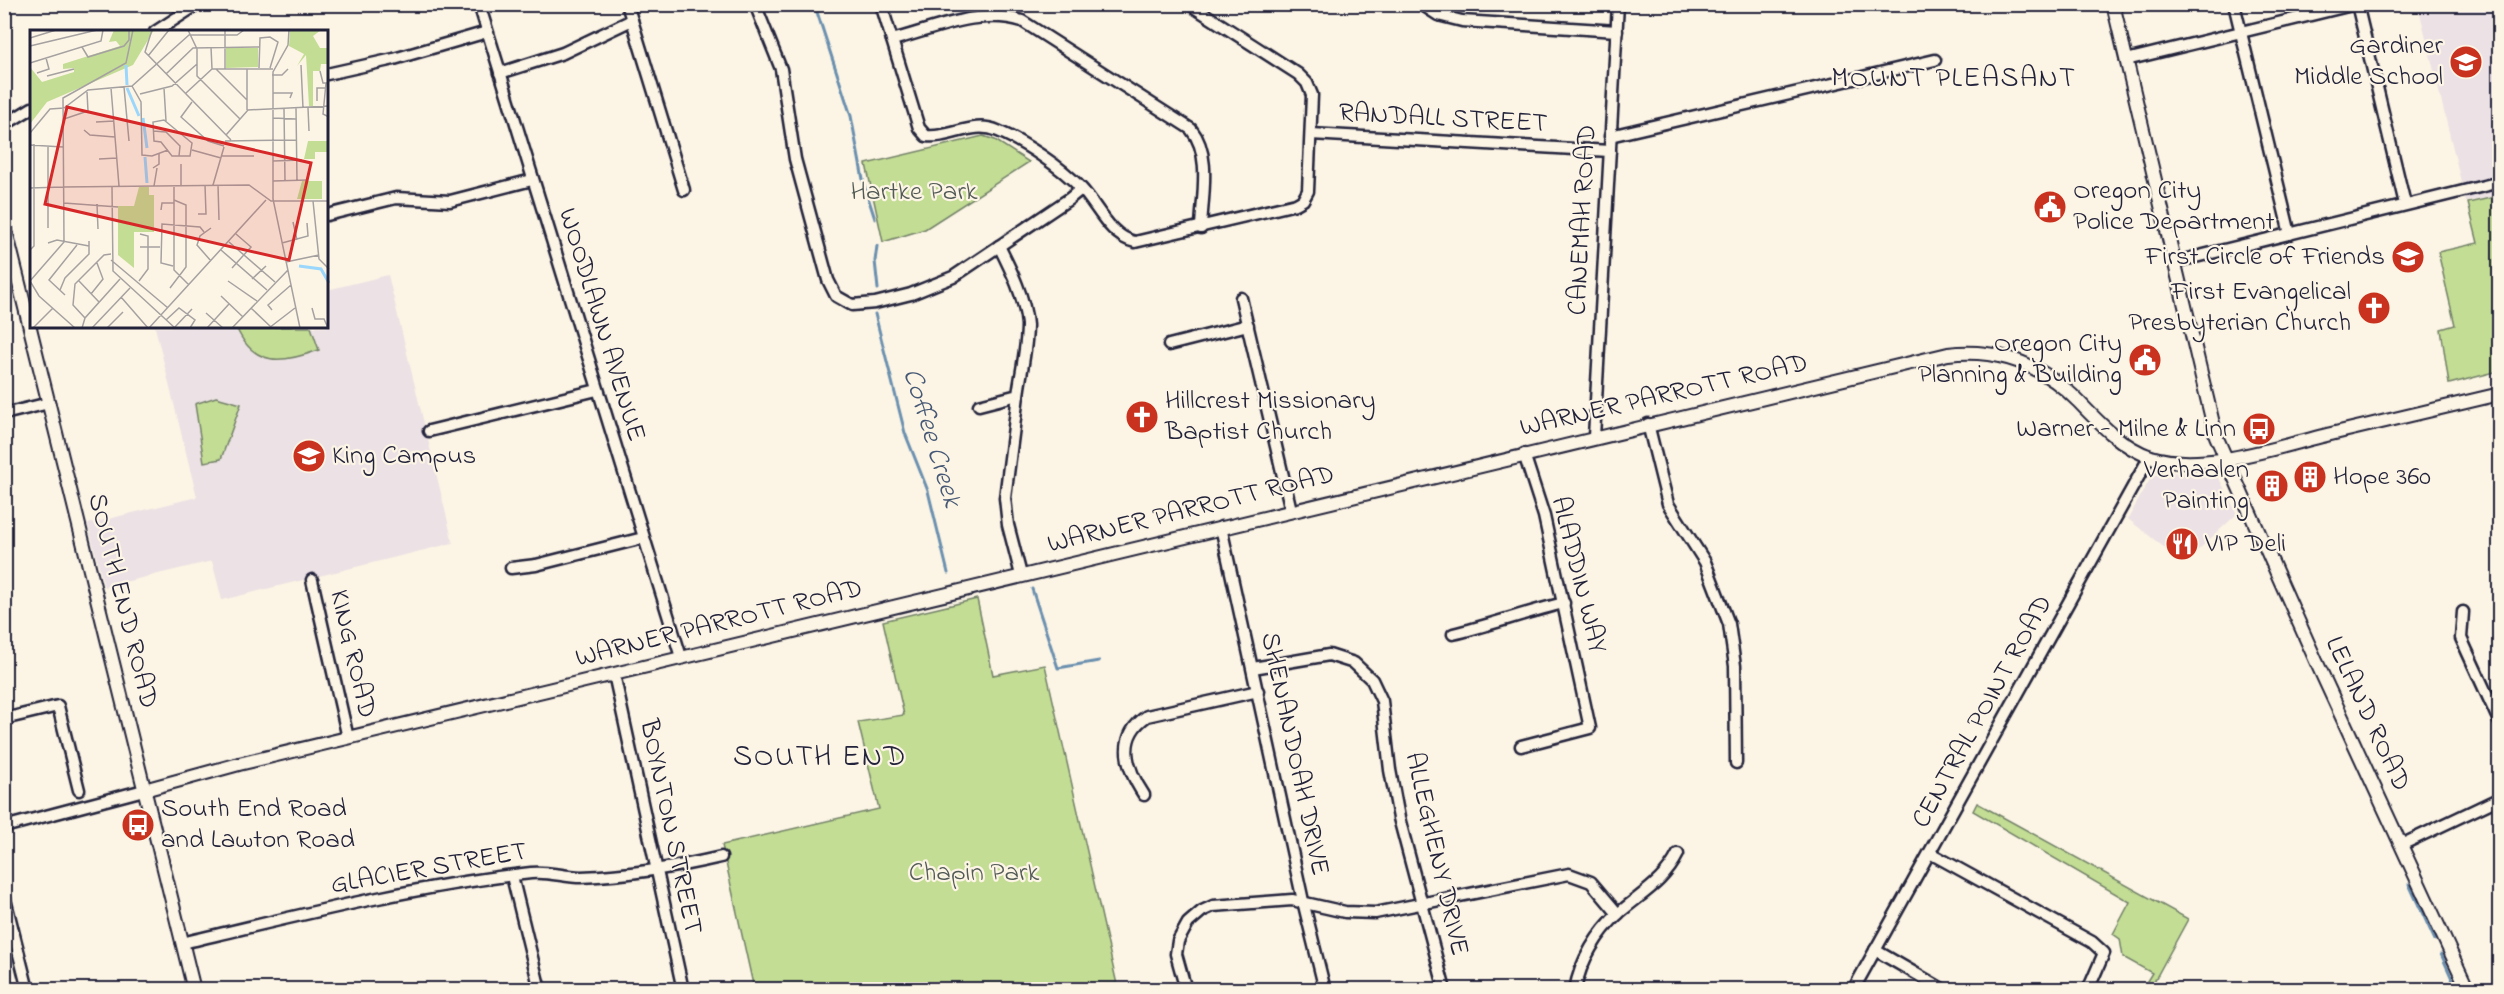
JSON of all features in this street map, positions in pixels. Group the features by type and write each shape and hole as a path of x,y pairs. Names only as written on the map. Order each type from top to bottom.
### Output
{"main road":[{"name":"LELAND ROAD","path":"2113,4 2216,435 2468,990"},
{"name":"SOUTH END ROAD","path":"4,223 7,245 49,403 194,990"},
{"name":"WARNER PARROTT ROAD","path":"144,790 348,738 1648,424 1917,360 1964,352 1988,353 2019,360 2040,370 2061,386 2098,423 2134,448 2150,456 2180,462 2225,458 2499,394"}],"street":[{"path":"157,30 198,4"},
{"name":"WOODLAWN AVENUE","path":"478,4 681,657"},
{"path":"627,4 684,190"},
{"path":"755,4 781,69 795,159 828,280 836,296 844,302 861,306 911,294 953,277 1081,189"},
{"path":"881,4 919,128 926,135 934,137 976,127 998,131 1051,163 1081,189 1114,231 1129,240 1144,241 1303,200 1308,191 1312,95 1308,83 1298,74 1189,4"},
{"path":"1421,4 1447,18 1462,21 1617,31"},
{"name":"CANEMAH ROAD","path":"1594,437 1618,4"},
{"path":"2234,4 2290,234"},
{"path":"2126,60 2357,4 2404,204"},
{"path":"892,40 997,15 1022,21 1191,129 1197,137 1204,156 1201,228"},
{"path":"500,73 563,53 632,20"},
{"path":"328,74 394,59 487,32"},
{"path":"1610,136 1935,60"},
{"path":"4,125 30,109"},
{"name":"RANDALL STREET","path":"1311,134 1610,152"},
{"path":"328,215 396,198 450,201 532,180"},
{"path":"2175,262 2499,182"},
{"path":"999,246 1016,282 1026,322 1005,498 1008,525 1021,575"},
{"path":"1241,298 1291,510"},
{"path":"1169,345 1248,326"},
{"path":"429,431 597,390"},
{"path":"979,405 1018,395"},
{"path":"4,414 49,403"},
{"path":"1648,424 1668,504 1705,562 1729,624 1735,666 1736,763"},
{"name":"ALADDIN WAY","path":"1521,746 1590,728 1544,516 1524,454"},
{"name":"CENTRAL POINT ROAD","path":"1853,990 2150,456"},
{"name":"SHENANDOAH DRIVE","path":"1221,527 1303,901 1325,990"},
{"path":"511,568 536,565 644,538"},
{"name":"KING ROAD","path":"312,580 348,738"},
{"path":"1453,634 1502,623 1535,610 1564,603"},
{"path":"2463,612 2462,638 2499,723"},
{"name":"ALLEGHENY DRIVE","path":"1253,668 1329,655 1354,663 1372,680 1382,701 1394,798 1445,990"},
{"name":"BOYNTON STREET","path":"614,674 683,990"},
{"path":"1144,795 1132,779 1125,749 1131,731 1138,723 1148,716 1258,691"},
{"path":"4,719 58,706 79,790"},
{"path":"4,827 144,790"},
{"path":"2401,844 2499,798"},
{"path":"1930,853 2092,942 2104,952 2088,990"},
{"path":"1575,990 1593,946 1618,914 1669,872 1678,854"},
{"name":"GLACIER STREET","path":"182,943 324,909 512,876 544,873 572,877 657,871 720,857"},
{"path":"1186,990 1176,954 1178,941 1188,923 1202,911 1226,903 1303,901 1331,909 1360,913 1389,912 1569,874 1591,882 1618,914"},
{"path":"512,876 540,990"},
{"path":"4,895 28,990"},
{"path":"1875,950 1944,990"}],"shaded area":[{"name":"Gardiner Middle School","path":"2427,5 2499,5 2499,195 2466,202 2419,9"},
{"name":"King Campus","path":"388,275 453,543 222,600 212,561 104,587 88,524 197,497 155,328 328,328 328,290"},
{"path":"2161,472 2217,474 2237,514 2184,563 2128,519 2150,479"}],"green space":[{"name":"Hartke Park","path":"983,136 995,140 1029,162 925,229 883,242 866,164"},
{"path":"2499,196 2499,371 2449,384 2441,329 2455,325 2438,252 2478,243 2468,203"},
{"path":"237,328 311,328 319,350 293,358 271,359 252,350"},
{"path":"216,397 241,404 221,459 204,462 195,404"},
{"name":"Chapin Park","path":"977,599 993,675 1045,665 1118,989 754,989 722,845 879,809 858,722 904,715 883,621"},
{"path":"1977,803 2188,919 2150,989 2142,989 2152,973 2123,957 2120,939 2113,934 2130,902 1973,811"}],"waterway":[{"name":"Coffee Creek","path":"812,4 817,12 851,116 864,185 875,219"},
{"name":"Coffee Creek","path":"877,246 875,261 878,289"},
{"name":"Coffee Creek","path":"875,314 905,433 928,491 948,573"},
{"name":"Coffee Creek","path":"1032,589 1058,668 1099,661"},
{"path":"2409,884 2435,940"},
{"path":"2441,954 2457,990"}],"place":[{"name":"Gardiner Middle School","path":"2466,62"},
{"name":"Oregon City Police Department","path":"2050,207"},
{"name":"First Circle of Friends","path":"2408,257"},
{"name":"First Evangelical Presbyterian Church","path":"2374,308"},
{"name":"Oregon City Planning & Building","path":"2145,360"},
{"name":"Hillcrest Missionary Baptist Church","path":"1142,417"},
{"name":"Warner - Milne & Linn","path":"2259,429"},
{"name":"King Campus","path":"309,456"},
{"name":"Hope 360","path":"2310,477"},
{"name":"Verhaalen Painting","path":"2272,486"},
{"name":"VIP Deli","path":"2182,544"},
{"name":"South End Road and Lawton Road","path":"138,825"}],"district":[{"name":"MOUNT PLEASANT","path":"1954,79"},
{"name":"SOUTH END","path":"820,758"}]}
